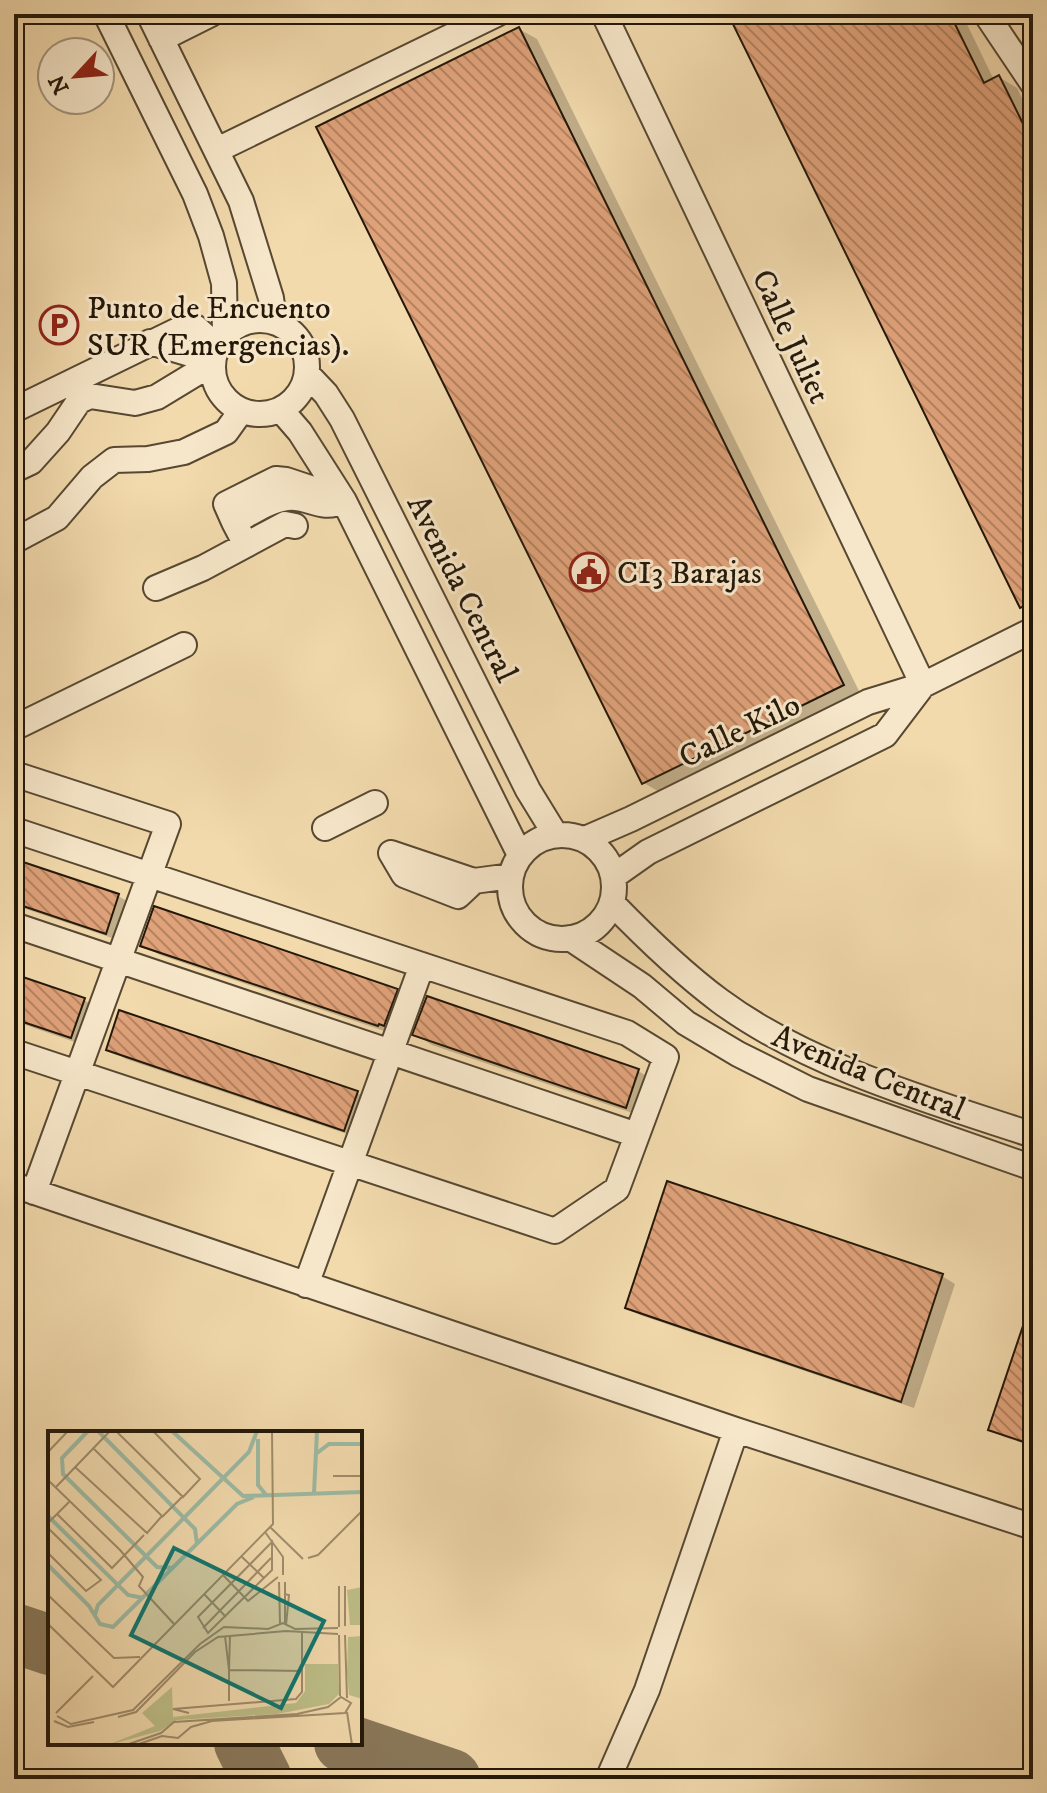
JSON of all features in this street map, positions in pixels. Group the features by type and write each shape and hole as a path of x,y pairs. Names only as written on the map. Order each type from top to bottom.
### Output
{"street":[{"path":"14,470 31,462 58,432 79,401 90,396 135,403 157,397 217,349 239,324 256,319 274,321 294,332 306,352 308,375 299,396 281,410 261,415 241,411 225,399 215,382 217,349 224,283 211,236 195,194 106,14"},
{"path":"211,14 157,22 241,201 271,298 274,321"},
{"path":"217,150 497,14"},
{"name":"Calle Juliet","path":"604,14 923,685"},
{"path":"986,14 1033,84"},
{"path":"14,410 176,331 195,327 217,349"},
{"name":"Avenida Central","path":"308,375 326,394 342,419 528,790 555,834"},
{"path":"281,410 300,432 341,496 516,866 512,900 519,916 532,931 549,937 570,938 588,933 601,922 612,903 614,876 604,855 585,839 555,834 539,839 516,866 466,888"},
{"path":"14,541 57,518 92,477 114,460 148,459 184,452 226,432 241,411"},
{"path":"246,545 226,504 276,479 341,496"},
{"path":"156,588 285,524 295,526"},
{"name":"Calle Kilo","path":"585,839 868,702 923,685 1033,630"},
{"path":"14,728 184,645"},
{"name":"Calle Kilo","path":"614,876 648,852 885,735 923,685"},
{"path":"14,774 168,824 77,1073 24,1188 736,1430 1033,1527"},
{"path":"325,828 375,803"},
{"path":"14,830 627,1033 666,1057 617,1189 555,1231 14,1052"},
{"name":"Avenida Central","path":"612,903 667,958 721,1002 758,1025 806,1051 914,1095 1033,1135"},
{"path":"14,925 637,1135"},
{"name":"Avenida Central","path":"570,938 642,986 686,1023 738,1054 808,1089 1033,1168"},
{"path":"306,1285 422,965"},
{"path":"608,1779 647,1690 736,1430"}],"building":[{"path":"728,14 950,14 984,83 999,75 1033,144 1033,602 1020,608"},
{"path":"519,27 844,685 642,784 316,127"},
{"path":"14,859 119,894 106,934 14,903"},
{"path":"154,906 398,989 384,1026 140,946"},
{"path":"14,974 85,998 71,1038 14,1019"},
{"path":"427,996 639,1069 626,1108 412,1035"},
{"path":"119,1010 358,1091 344,1131 106,1050"},
{"path":"667,1181 943,1274 901,1402 625,1308"},
{"path":"1030,1305 1033,1306 1033,1445 988,1430"}],"taxiway":[{"path":"14,1633 48,1644"},
{"path":"245,1745 262,1779"},
{"path":"350,1745 451,1779"}],"place":[{"name":"Punto de Encuento SUR (Emergencias).","path":"59,325"},
{"name":"CI3 Barajas","path":"589,572"}]}
